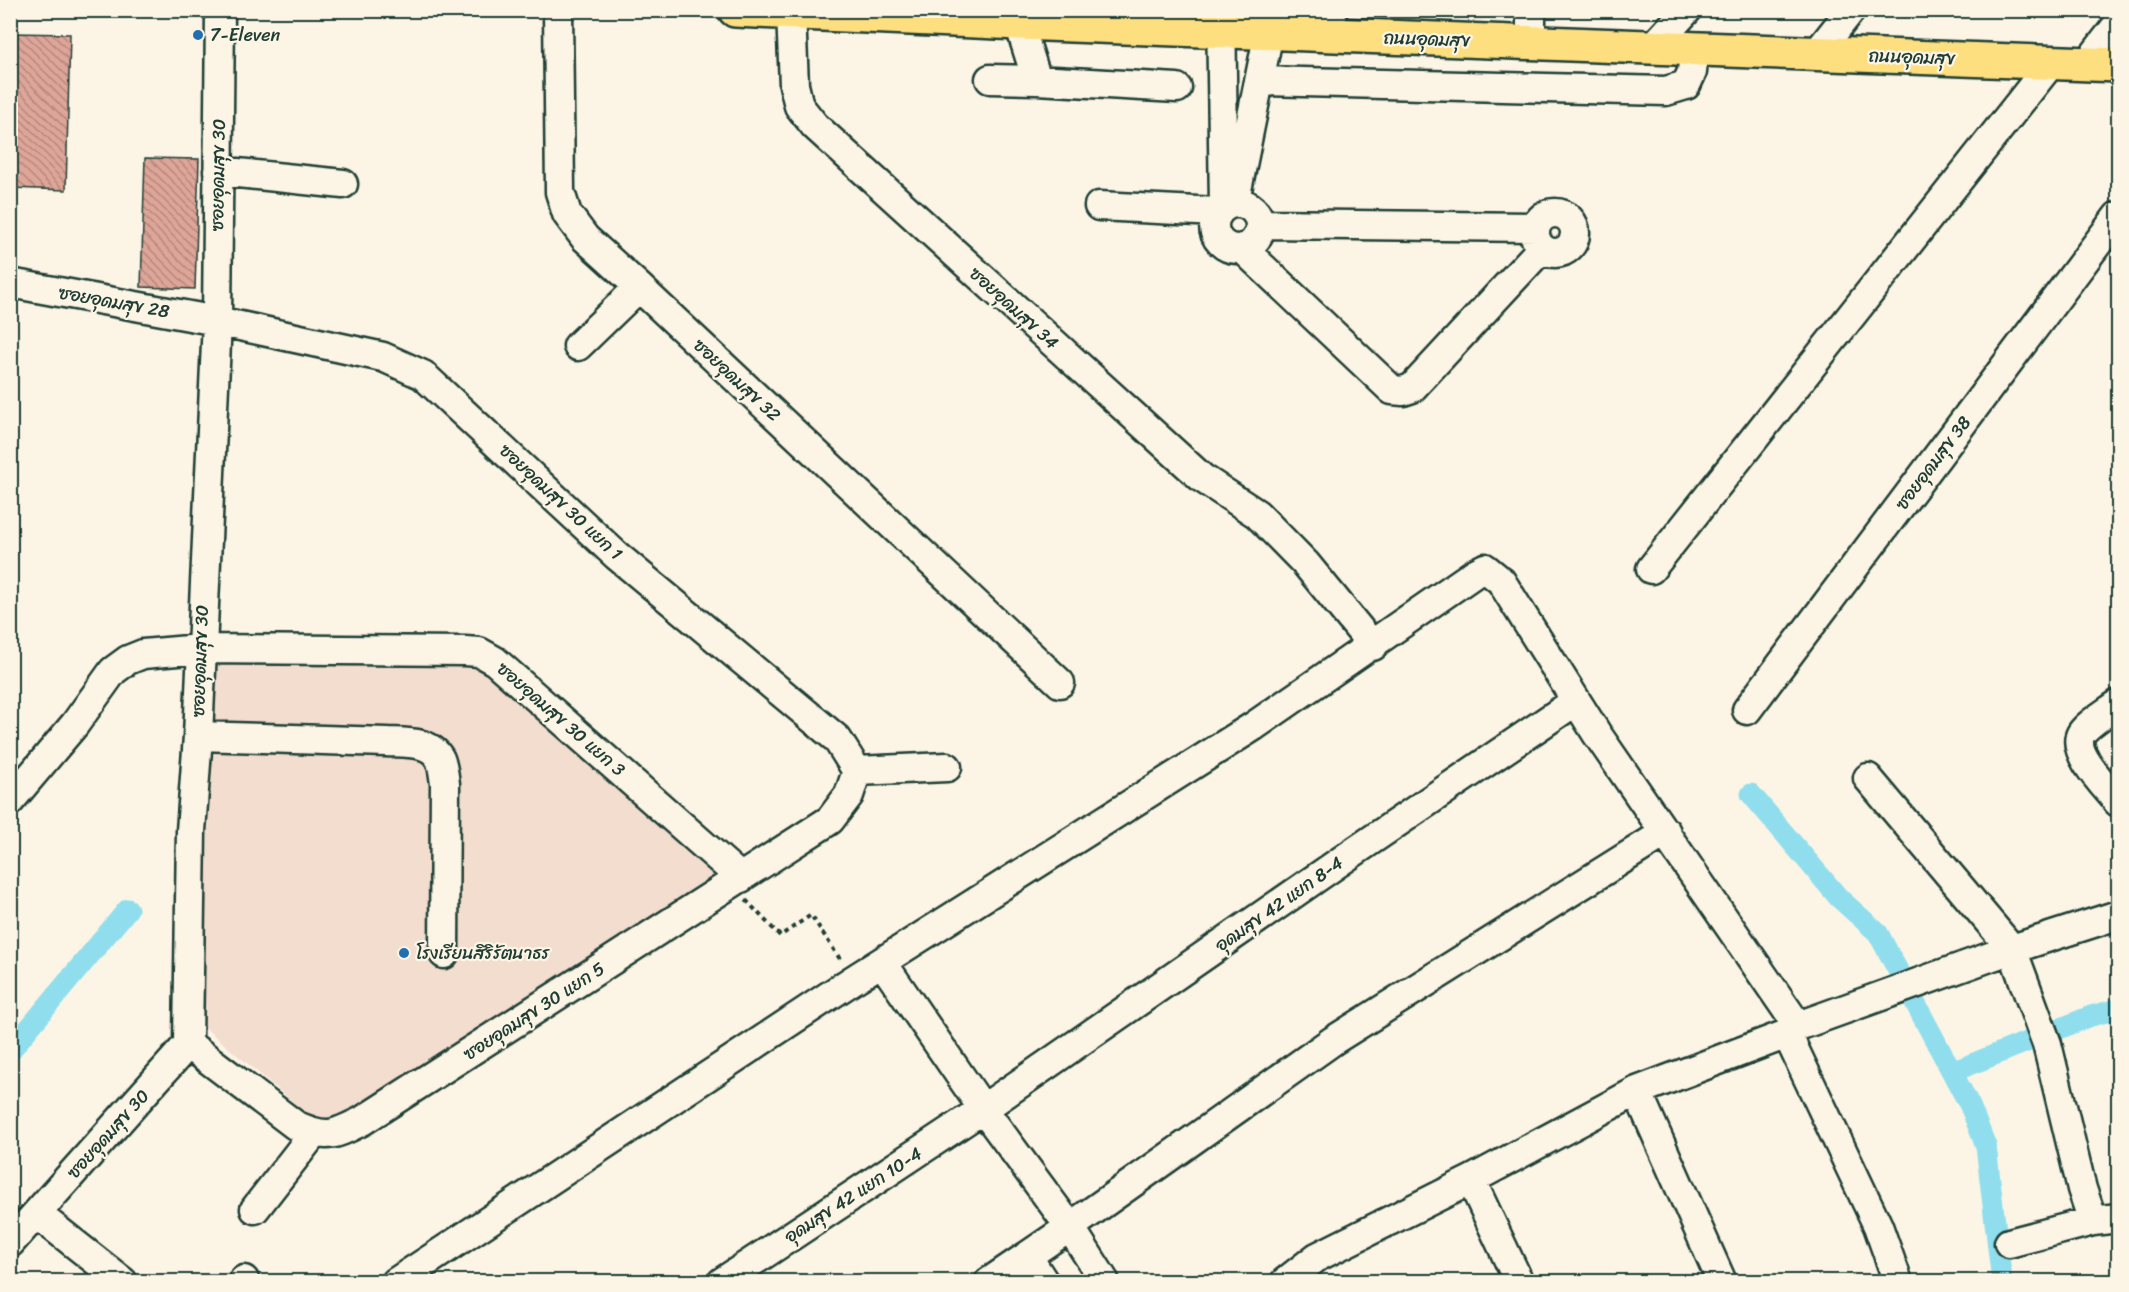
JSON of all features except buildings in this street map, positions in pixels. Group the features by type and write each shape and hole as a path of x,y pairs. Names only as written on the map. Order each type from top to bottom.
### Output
{"main road":[{"name":"ถนนอุดมสุข","path":"735,10 1019,23 1221,20 1269,32 1332,23 1531,43 2103,65"}],"street":[{"name":"ซอยอุดมสุข 30","path":"10,1243 188,1044 191,831 198,736 200,649 217,321 220,10"},
{"name":"ซอยอุดมสุข 32","path":"558,10 560,192 567,214 585,238 1060,683"},
{"path":"1531,10 1531,43"},
{"path":"1652,48 1687,10"},
{"path":"1817,53 1851,10"},
{"name":"ซอยอุดมสุข 34","path":"790,13 794,85 799,106 815,126 1194,470 1257,514 1306,564 1372,646"},
{"path":"1221,20 1225,207"},
{"path":"1019,23 1037,80"},
{"path":"2103,65 2118,24"},
{"path":"1099,206 1225,207 1242,203 1255,211 1260,224 1256,240 1242,248 1226,247 1215,235 1214,219 1225,207 1260,81 1269,32"},
{"path":"1260,81 1666,91 1686,85 1692,72 1694,50"},
{"path":"1651,569 2051,63"},
{"path":"990,79 1178,87"},
{"path":"218,171 343,184"},
{"name":"ซอยอุดมสุข 38","path":"1747,710 2118,216"},
{"path":"1242,248 1392,390 1403,391 1412,387 1539,238 1260,224"},
{"name":"ซอยอุดมสุข 28","path":"10,284 217,321"},
{"path":"578,346 639,287"},
{"name":"ซอยอุดมสุข 30 แยก 1","path":"217,321 383,357 423,375 616,555 837,739 857,771"},
{"path":"396,1281 853,980 1254,726 1485,568 1501,581 1576,701 1666,831 1793,1030 1878,1226 1898,1281"},
{"name":"ซอยอุดมสุข 30 แยก 3","path":"10,801 75,724 114,671 128,660 143,654 200,649 479,652 495,661 525,686 736,881"},
{"name":"อุดมสุข 42 แยก 8-4","path":"983,1109 1348,855 1576,701"},
{"path":"2118,704 2082,732 2079,740 2080,750 2087,762 2118,802"},
{"path":"198,736 415,743 431,748 440,760 445,783 444,954"},
{"path":"857,771 947,767"},
{"name":"ซอยอุดมสุข 30 แยก 5","path":"314,1133 336,1134 362,1121 830,820 849,795 857,771"},
{"path":"1868,778 2012,949 2043,1033 2082,1189 2106,1220 2009,1243"},
{"path":"989,1281 1070,1227 1334,1040 1666,831"},
{"path":"1285,1281 1317,1257 1472,1180 1637,1091 1793,1030 2012,949 2118,915"},
{"path":"882,962 983,1109 1070,1227 1105,1281"},
{"path":"188,1044 277,1113 295,1125 314,1133 255,1209"},
{"path":"1637,1091 1722,1281"},
{"name":"อุดมสุข 42 แยก 10-4","path":"722,1281 983,1109"},
{"path":"1472,1180 1519,1281"},
{"path":"37,1214 123,1281"},
{"path":"1027,1256 1044,1281"}],"path":[{"path":"736,881 780,936 811,915 853,980"}],"shaded area":[{"name":"โรงเรียนสิริรัตนาธร","path":"224,659 479,660 721,873 718,883 323,1127 199,1023 208,834 212,674"}],"waterway":[{"path":"1751,794 1839,898 1878,933 1970,1106 1986,1146 2002,1282"},
{"path":"10,1051 128,909"},
{"path":"1952,1072 2091,1016 2118,1009"}],"place":[{"name":"7-Eleven","path":"198,35"},
{"name":"โรงเรียนสิริรัตนาธร","path":"404,953"}]}
